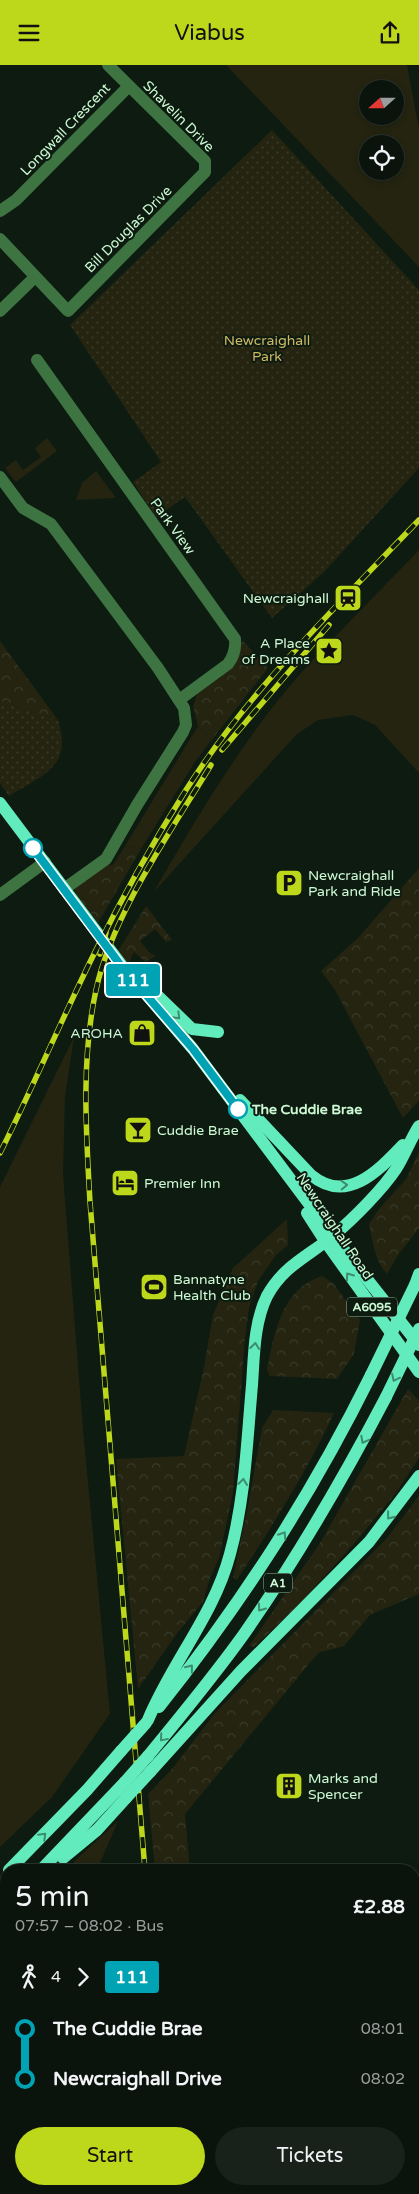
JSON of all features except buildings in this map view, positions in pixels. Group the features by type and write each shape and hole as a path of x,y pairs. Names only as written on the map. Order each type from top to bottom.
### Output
{"main road":[{"name":"A6095","path":"0,803 64,889"},
{"name":"Newcraighall Road","path":"64,889 141,990 193,1049 264,1143 419,1372"},
{"path":"141,990 158,995 192,1029 218,1032"},
{"path":"224,1089 241,1101 312,1175 319,1181 329,1185 353,1185 369,1177 412,1137"},
{"path":"147,1722 168,1677 209,1611 230,1554 241,1497 258,1329 265,1301 291,1265 329,1239 382,1188 396,1168 419,1126"},
{"name":"Newcraighall Road","path":"329,1239 419,1345"},
{"name":"A1","path":"15,1864 81,1797 147,1722 226,1619 271,1553 322,1469 372,1375 417,1280"},
{"name":"A1","path":"47,1864 148,1756 231,1651 273,1591 327,1505 386,1397 419,1329"},
{"path":"54,1864 96,1831 241,1671 363,1548 388,1519 419,1476"}],"street":[{"name":"Shavelin Drive","path":"108,65 205,161 207,166"},
{"name":"Longwall Crescent","path":"0,211 16,201 129,86"},
{"name":"Bill Douglas Drive","path":"35,277 68,311 205,172 207,166"},
{"path":"0,239 35,277 0,311"},
{"name":"Park View","path":"37,360 235,639 236,648 228,664 179,700"},
{"path":"0,477 23,508 50,524 179,700 185,715 186,725 183,731 106,859 64,889"},
{"path":"0,895 45,863"}],"green space":[{"path":"226,65 407,65 419,129 419,267"},
{"name":"Newcraighall Park","path":"272,130 419,290 419,468 324,572 272,618 185,497 156,517 133,482 161,462 70,325"},
{"path":"47,438 57,451 16,482 5,468 16,460 23,470 41,457 35,448"},
{"path":"96,471 116,498 76,500 82,483"},
{"path":"419,550 419,773 375,725 353,715 318,720 297,734 153,893 186,836 240,751 280,698 315,657"},
{"path":"0,641 58,720 0,701"},
{"path":"243,641 268,668 211,741 198,726 193,707 197,694 221,677"},
{"path":"0,701 58,720 62,736 58,759 52,768 9,796 0,783"},
{"path":"198,726 211,741 195,762 141,849 125,846"},
{"path":"125,846 141,849 98,923 76,896 74,883 101,866 113,865"},
{"path":"419,868 419,1101 403,1118 335,990 321,971 358,938"},
{"path":"146,906 172,940 166,942 155,929 140,941 150,953 156,956 145,962 134,952 128,964 118,951"},
{"path":"74,1037 65,1097 63,1174 83,1429 110,1714 52,1797 0,1847 0,1187"},
{"path":"419,1152 419,1228 398,1255 387,1274 379,1263 369,1224 379,1209 406,1179"},
{"path":"287,1219 288,1245 276,1255 258,1281 249,1308 233,1493 219,1558 210,1578 203,1602 178,1632 138,1689 116,1459 184,1456 204,1367 213,1315 233,1268"},
{"path":"322,1276 334,1284 360,1320 354,1354 337,1379 270,1376 267,1370 273,1341 282,1314 289,1301 298,1291 308,1282"},
{"path":"408,1389 419,1401 419,1458 396,1493 354,1544 304,1599 254,1647 249,1646 320,1543"},
{"path":"273,1410 334,1413 301,1478 237,1580 233,1577 262,1428"},
{"path":"419,1496 419,1594 370,1615 344,1646 318,1653 185,1814 189,1864 154,1864 148,1794 172,1769 215,1713 386,1539"},
{"path":"118,1821 100,1864 71,1864"}],"railway":[{"path":"0,1153 103,937 137,873 186,790 211,753 266,683 419,520"},
{"path":"222,750 329,625"},
{"path":"145,1864 90,1202 86,1122 86,1069 91,1016 96,990 115,932 144,874 211,765"},
{"path":"100,954 106,933"}],"bus line":[{"name":"111","path":"33,848 122,967 193,1049 238,1109"}],"place":[{"name":"Newcraighall","path":"348,598"},
{"name":"A Place of Dreams","path":"329,651"},
{"name":"Newcraighall Park and Ride","path":"289,883"},
{"name":"AROHA","path":"142,1033"},
{"name":"The Cuddie Brae","path":"238,1109"},
{"name":"Cuddie Brae","path":"138,1130"},
{"name":"Premier Inn","path":"125,1183"},
{"name":"Bannatyne Health Club","path":"154,1287"},
{"name":"Marks and Spencer","path":"289,1786"}]}
